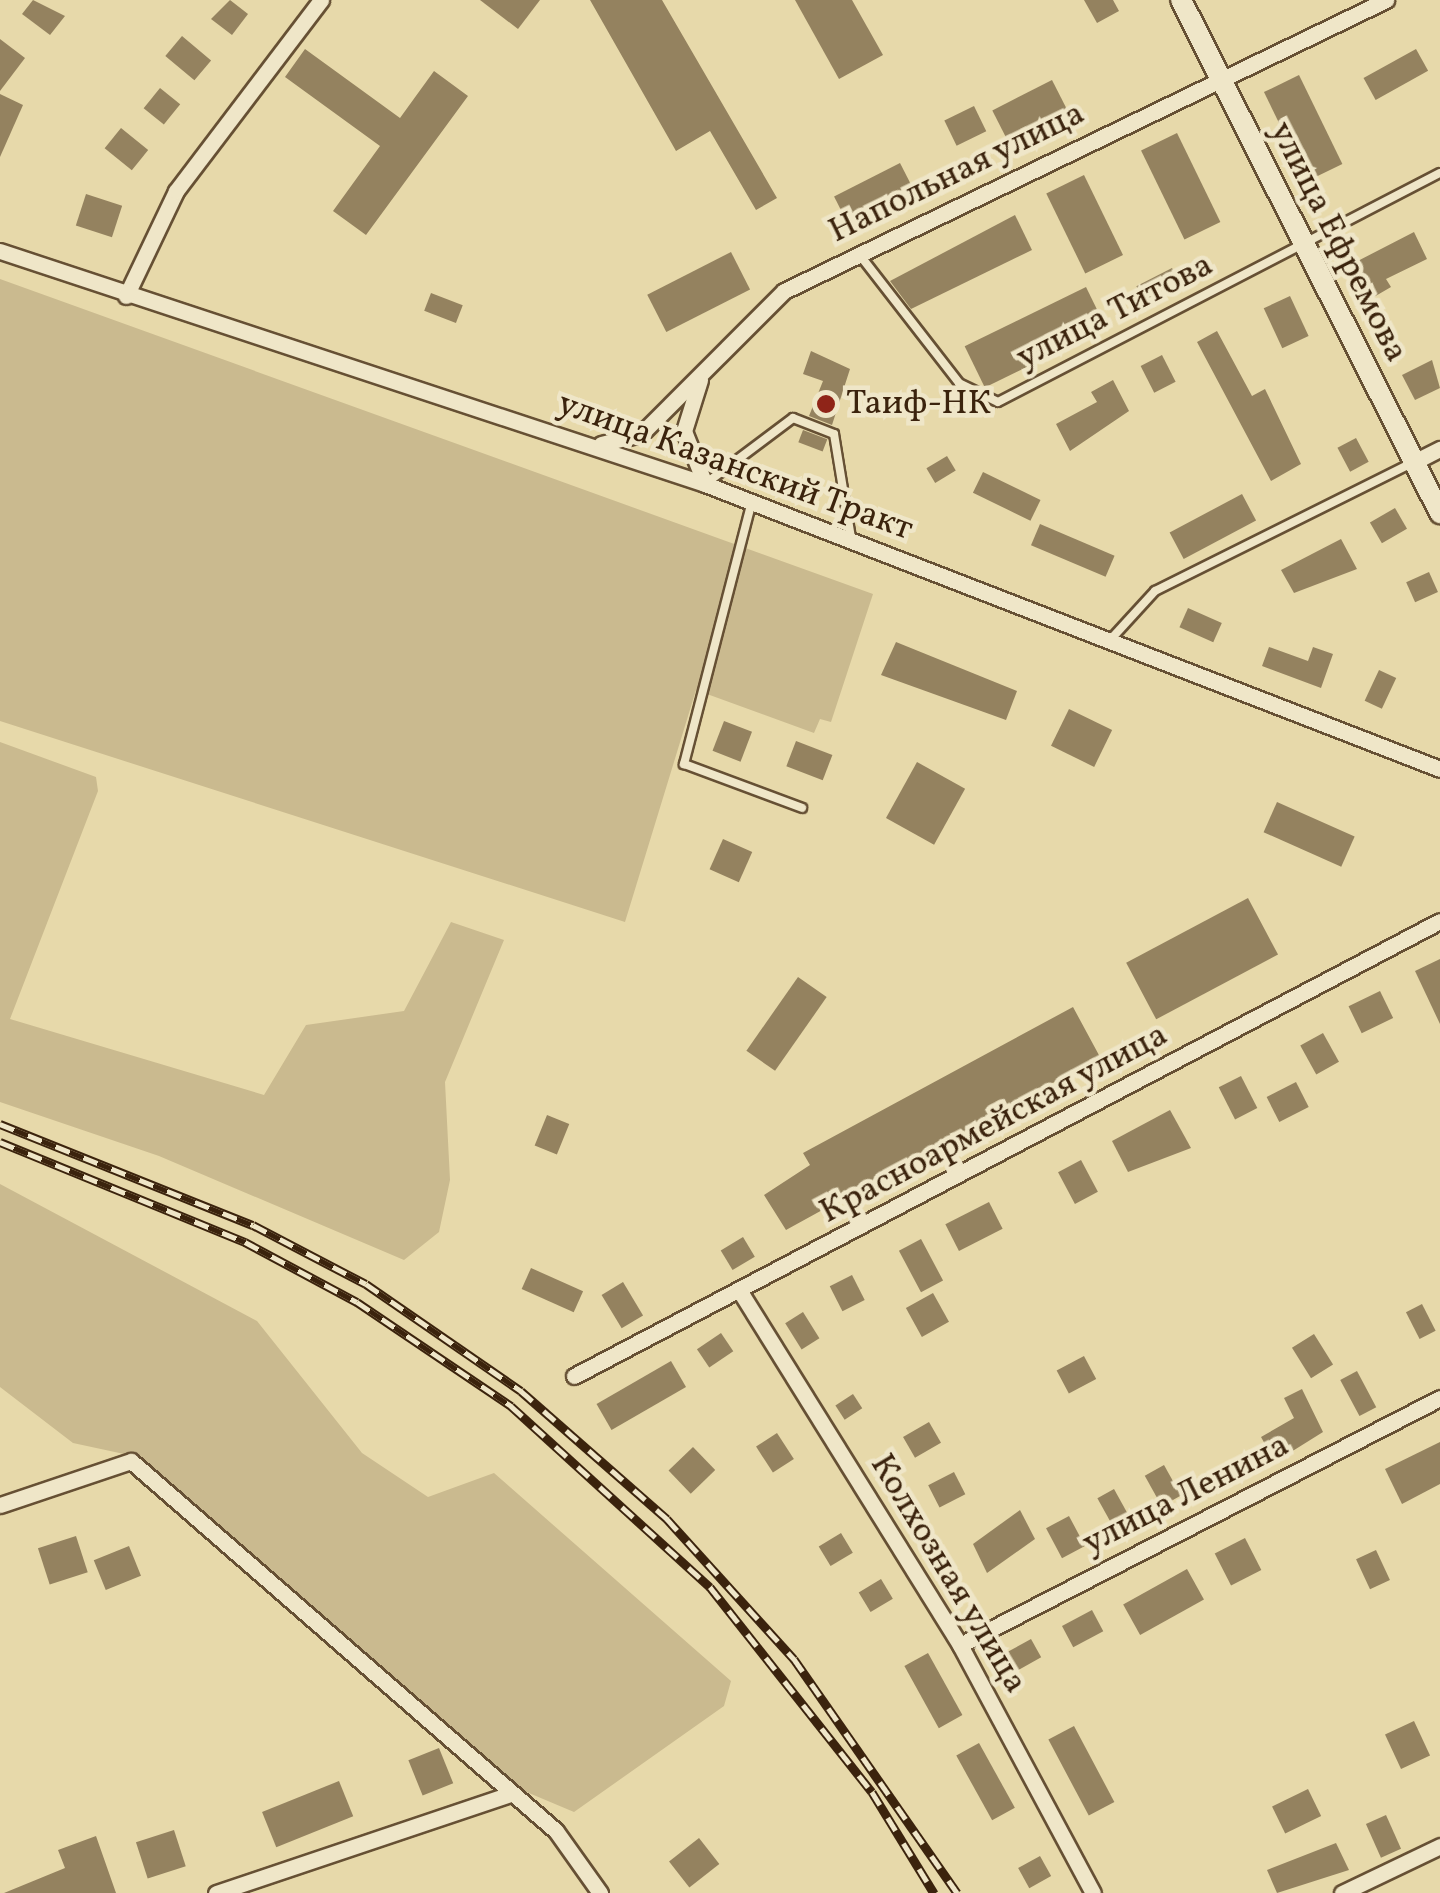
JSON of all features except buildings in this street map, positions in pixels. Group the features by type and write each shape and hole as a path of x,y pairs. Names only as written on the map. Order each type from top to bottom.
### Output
{"street":[{"path":"126,296 176,191 321,0"},
{"name":"улица Ефремова","path":"1181,0 1440,513"},
{"name":"Напольная улица","path":"592,445 641,434 759,309 859,254 1386,0"},
{"name":"улица Казанский Тракт","path":"0,251 126,296 705,484 1440,768"},
{"path":"705,484 684,431 706,368"},
{"path":"1414,462 1440,449"},
{"name":"Красноармейская улица","path":"574,1376 740,1293 1440,921"},
{"name":"Колхозная улица","path":"740,1293 960,1645 1093,1893"},
{"name":"улица Ленина","path":"960,1645 1440,1398"},
{"path":"0,1505 132,1461 556,1831 600,1893"},
{"path":"216,1893 511,1794"},
{"path":"1342,1893 1440,1846"}],"lane":[{"name":"улица Титова","path":"859,254 959,383 998,402 1157,327 1301,242 1440,174"},
{"path":"705,484 793,418 834,434 851,538"},
{"path":"1111,640 1154,591 1414,462"},
{"path":"752,501 684,764 802,808"}],"shaded area":[{"path":"0,279 873,594 831,722 820,719 814,733 696,690 625,922 0,721"},
{"path":"0,742 96,777 98,791 10,1019 264,1095 306,1025 404,1011 451,922 504,940 445,1082 450,1180 439,1232 404,1260 159,1156 0,1102"},
{"path":"0,1184 257,1321 362,1453 428,1497 494,1473 731,1681 724,1706 574,1812 517,1788 138,1457 73,1443 0,1387"}],"railway":[{"path":"0,1124 253,1225 366,1284 521,1391 667,1519 794,1659 957,1893"},
{"path":"0,1142 245,1242 357,1302 511,1406 710,1587 872,1792 934,1893"}],"place":[{"name":"Таиф-НК","path":"826,404"}]}
